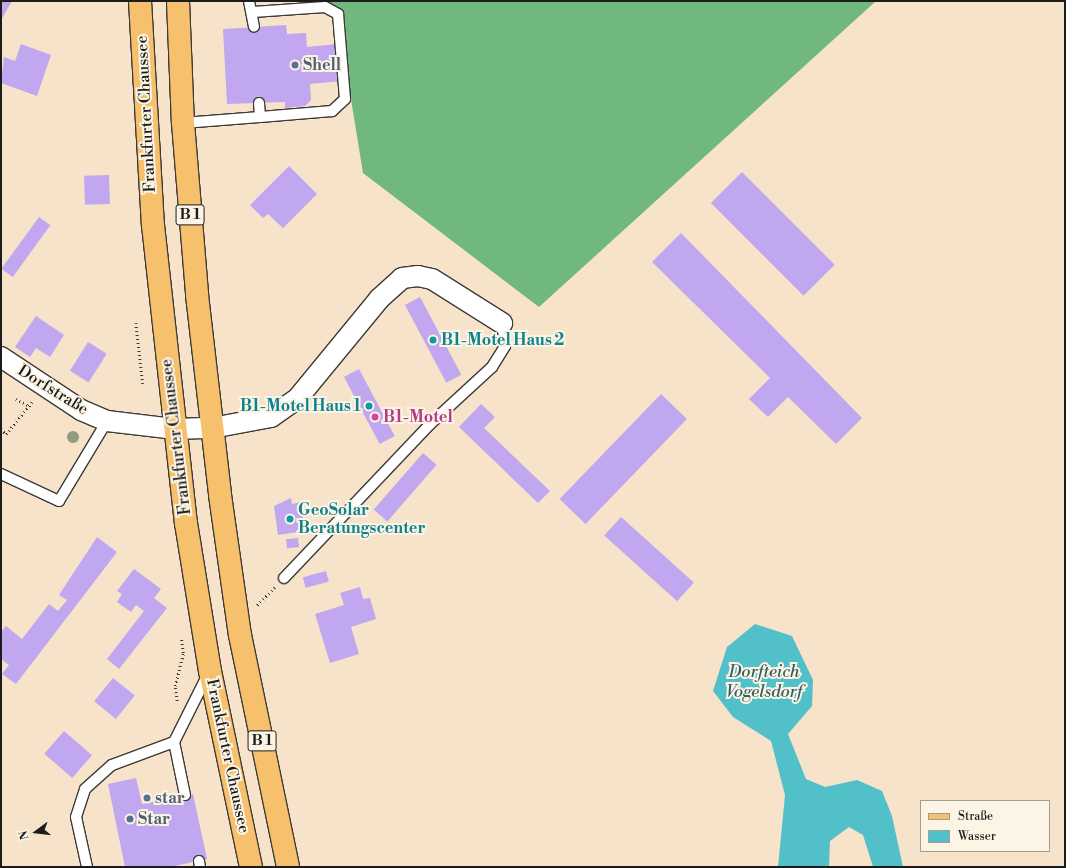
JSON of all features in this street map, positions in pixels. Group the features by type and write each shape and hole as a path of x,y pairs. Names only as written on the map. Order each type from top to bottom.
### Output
{"main road":[{"name":"Frankfurter Chaussee","path":"140,1 153,218 174,429 210,671 251,867"},
{"name":"B 1","path":"178,1 183,123 212,428 240,635 288,867"}],"street":[{"path":"212,428 271,417 297,399 379,299 402,278 418,276 432,279 502,323"},
{"name":"Dorfstraße","path":"1,358 45,387 107,421 174,429 212,428"}],"lane":[{"path":"249,1 253,12 254,27"},
{"path":"183,123 332,111 345,99 338,14 325,7 253,12"},
{"path":"259,103 260,117"},
{"path":"284,578 429,425 492,367 505,346 502,323"},
{"name":"Dorfstraße","path":"1,474 59,501 107,421"},
{"path":"185,795 174,742 210,671"},
{"path":"87,867 76,817 85,790 112,765 174,742"}],"path":[{"path":"136,322 143,384"},
{"path":"1,429 6,434 45,387"},
{"path":"16,400 29,406"},
{"path":"253,607 284,578"},
{"path":"181,637 182,670 175,686 183,725"}],"green space":[{"path":"325,1 876,1 539,307 363,173 338,19"}],"water":[{"name":"Dorfteich Vogelsdorf","path":"755,624 792,636 813,680 812,706 788,734 806,779 825,787 857,780 882,791 892,816 903,867 873,867 863,835 849,827 830,841 829,867 778,867 785,795 771,741 733,717 713,691 727,647"}],"building":[{"path":"1,1 12,1 1,20"},
{"path":"286,25 287,34 306,33 307,47 337,44 341,81 310,84 311,100 305,106 285,108 285,102 227,104 223,29"},
{"path":"21,44 51,55 37,96 1,83 4,57 15,61"},
{"path":"289,166 317,194 283,228 268,214 263,218 250,205"},
{"path":"742,172 835,265 804,296 711,203"},
{"path":"109,175 110,204 85,205 84,176"},
{"path":"39,217 50,225 13,277 1,269"},
{"path":"681,233 862,418 836,444 788,397 768,417 749,399 770,378 652,262"},
{"name":"B1-Motel Haus 2","path":"420,297 461,375 446,383 405,305"},
{"path":"36,316 64,335 50,357 36,348 30,357 15,347"},
{"path":"88,342 107,354 89,382 70,371"},
{"name":"B1-Motel Haus 1","path":"359,369 395,436 380,444 344,377"},
{"path":"661,394 687,419 585,524 560,499"},
{"path":"481,404 495,417 484,428 550,491 538,503 459,427"},
{"path":"423,453 437,465 387,521 374,510"},
{"name":"GeoSolar Beratungscenter","path":"291,498 292,504 301,502 305,531 278,535 274,506"},
{"path":"621,517 694,583 677,601 604,536"},
{"path":"97,537 117,552 16,684 2,674 9,665 1,659 1,632 6,626 22,639 49,604 58,611 67,600 59,595"},
{"path":"298,538 299,547 287,548 286,539"},
{"path":"134,569 161,589 154,598 167,608 119,669 107,659 144,611 136,605 131,612 117,602 122,594 117,591"},
{"path":"326,571 329,582 306,588 303,577"},
{"path":"360,587 363,599 370,598 376,619 351,627 359,654 330,663 315,614 344,605 340,593"},
{"path":"113,678 135,696 116,719 94,701"},
{"path":"64,731 92,755 72,778 44,754"},
{"path":"136,778 142,804 193,794 207,859 170,867 125,867 108,784"}],"place":[{"name":"Shell","path":"295,65"},
{"name":"B1-Motel Haus 2","path":"433,340"},
{"name":"B1-Motel Haus 1","path":"369,406"},
{"name":"B1-Motel","path":"375,417"},
{"name":"GeoSolar Beratungscenter","path":"290,519"},
{"name":"star","path":"147,798"},
{"name":"Star","path":"130,819"}]}
